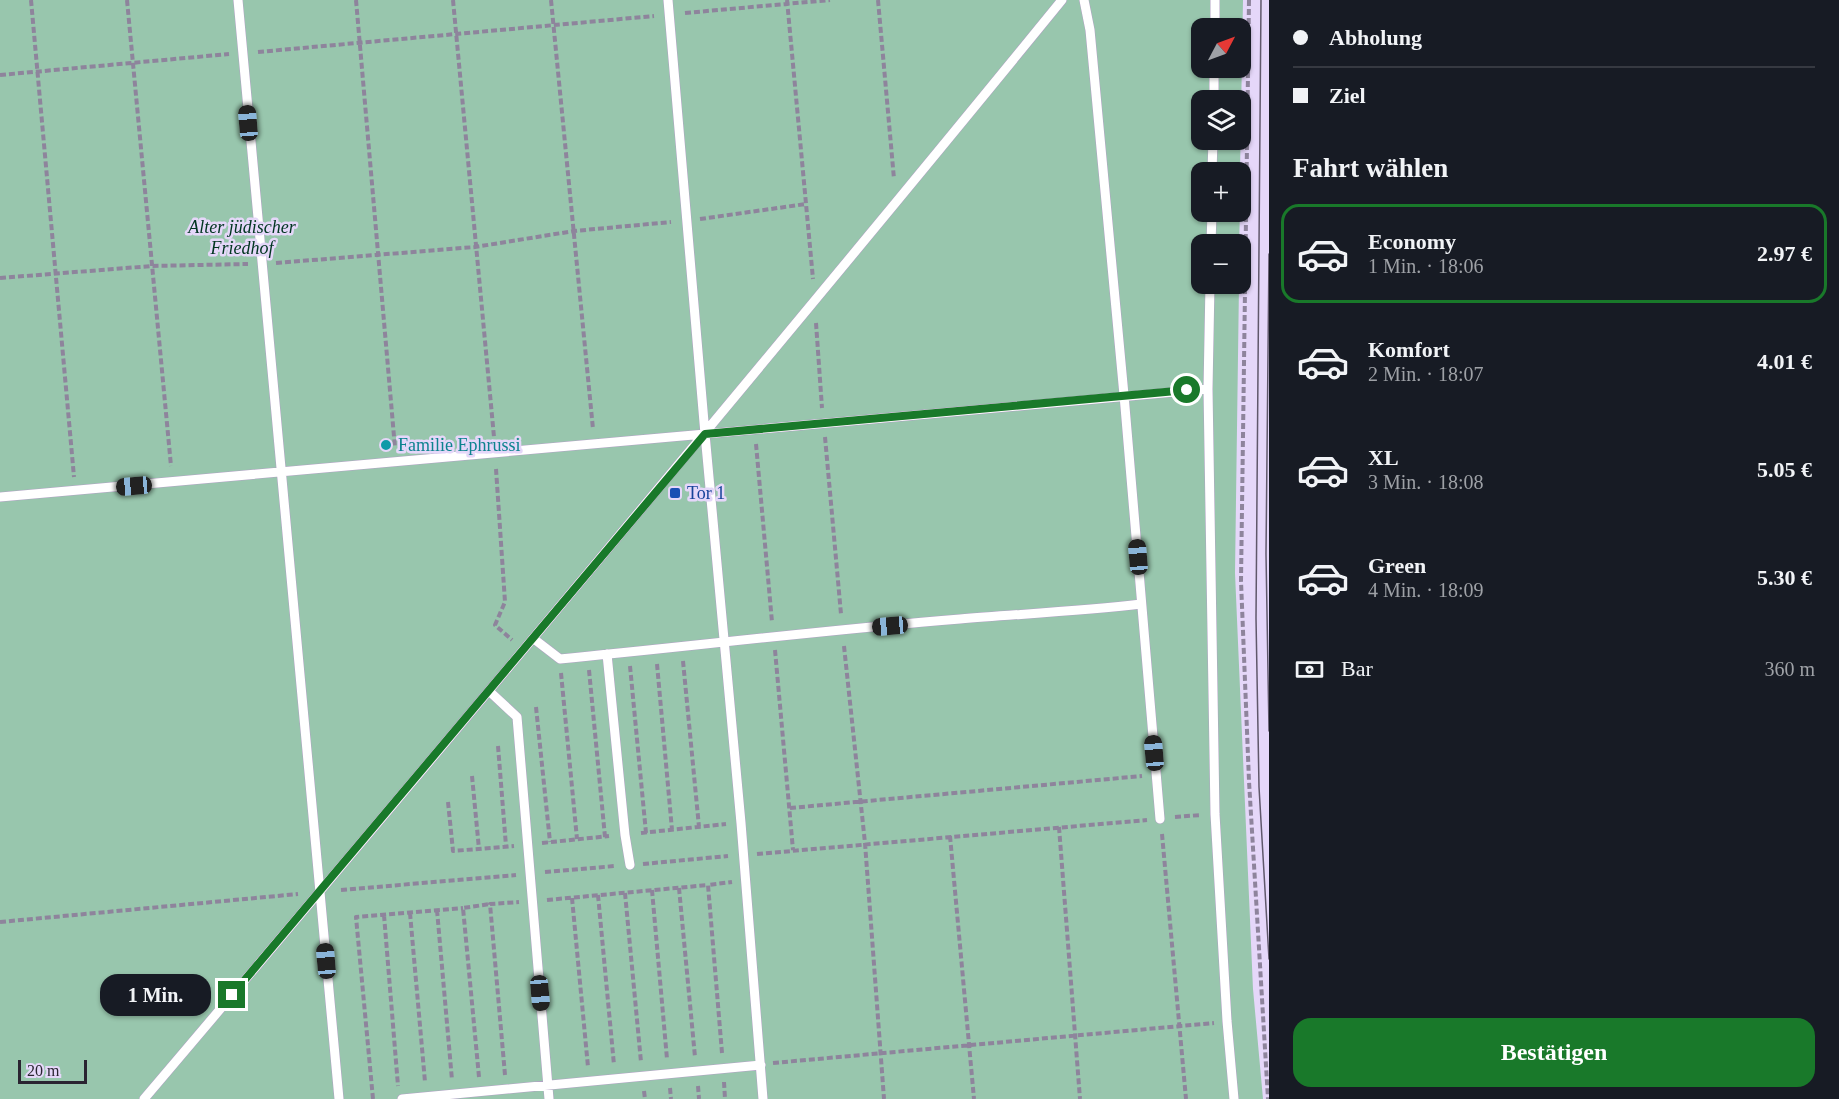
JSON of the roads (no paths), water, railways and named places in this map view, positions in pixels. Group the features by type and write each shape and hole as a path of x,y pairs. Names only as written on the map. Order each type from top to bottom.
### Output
{"lane":[{"path":"238,0 339,1099"},
{"path":"668,0 741,823 763,1099"},
{"path":"144,1099 534,639 1062,0"},
{"path":"1084,0 1090,30 1124,395 1160,819"},
{"path":"1215,0 1215,18"},
{"path":"1210,294 1208,389 1215,814 1234,1099"},
{"path":"0,497 1208,389"},
{"path":"534,639 560,659 774,636 961,619 1075,612 1141,604"},
{"path":"607,654 630,865"},
{"path":"489,691 517,717 549,1099"},
{"path":"402,1099 761,1065"}],"tram line":[{"path":"1261,0 1256,618 1259,787 1269,959"},
{"path":"1269,254 1266,554 1269,731"}],"place":[{"name":"Familie Ephrussi","path":"386,445"},
{"name":"Tor 1","path":"675,493"}],"park label":[{"name":"Alter jüdischer Friedhof","path":"242,237"}]}
